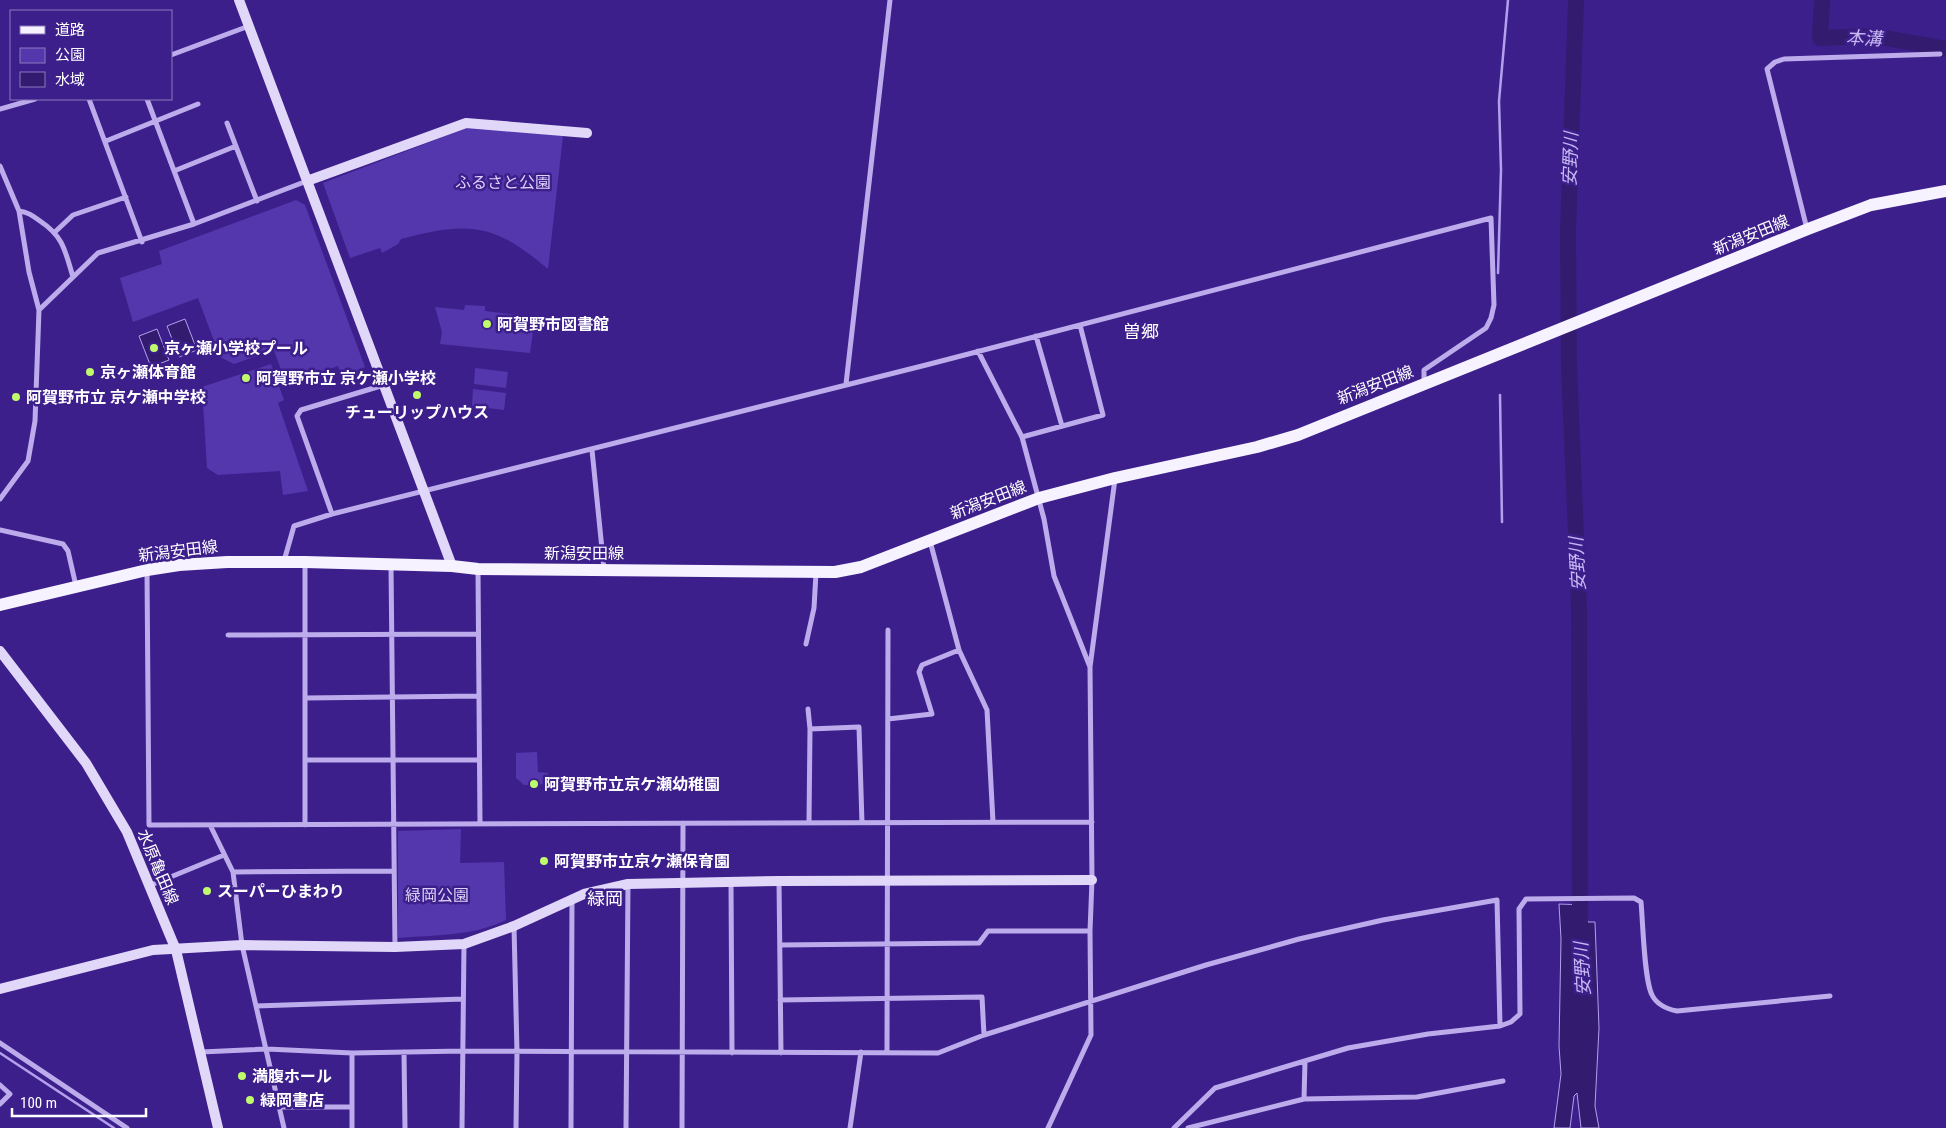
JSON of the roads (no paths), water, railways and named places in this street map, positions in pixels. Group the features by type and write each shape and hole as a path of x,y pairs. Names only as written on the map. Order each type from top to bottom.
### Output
{"main road":[{"name":"新潟安田線","path":"0,605 147,570 227,562 391,564 452,566 478,569 816,573 835,572 861,567 1038,498 1116,478 1257,448 1298,435 1808,229 1872,205 1946,191"}],"street":[{"path":"239,0 452,566"},
{"path":"846,384 890,0"},
{"path":"172,55 248,26"},
{"path":"1808,229 1767,68 1775,62 1784,59 1940,54"},
{"path":"0,110 33,100"},
{"path":"89,100 142,242"},
{"path":"147,100 194,224"},
{"path":"106,141 198,104"},
{"path":"227,123 257,201"},
{"path":"39,310 98,253 142,242 194,224 466,123 586,133"},
{"path":"174,171 236,146"},
{"path":"0,166 19,211 29,272 39,310 35,421 28,461 0,498"},
{"path":"56,231 73,215 126,197"},
{"path":"19,211 27,212 56,231 73,277"},
{"path":"283,562 294,526 332,514 592,450 1491,218 1494,304 1491,318 1486,328 1424,370 1424,384"},
{"path":"1022,437 1103,414 1080,325"},
{"path":"1036,336 1062,426"},
{"path":"978,350 1022,437 1038,498 1054,576 1090,667"},
{"path":"332,514 297,416 301,410 384,385"},
{"path":"592,450 604,569"},
{"path":"1049,1128 1091,1035 1092,822 1090,667 1116,478"},
{"path":"0,530 63,544 68,551 76,586"},
{"path":"930,541 959,650 987,710 993,822"},
{"path":"305,562 305,825"},
{"path":"391,564 394,947"},
{"path":"478,569 480,824"},
{"path":"147,570 149,825 1092,822"},
{"path":"806,644 814,608 816,573"},
{"path":"887,1052 888,630"},
{"path":"228,635 478,634"},
{"path":"888,719 932,714 919,672 922,666 959,650"},
{"name":"水原亀田線","path":"0,651 64,733 100,784 128,832 176,950 218,1128"},
{"path":"305,698 479,696"},
{"path":"808,709 810,729 809,823"},
{"path":"810,729 859,727 862,823"},
{"path":"305,760 393,762 479,760"},
{"path":"682,1128 683,824"},
{"path":"210,825 233,872 242,945 284,1128"},
{"path":"151,885 224,855"},
{"path":"233,872 394,871"},
{"path":"0,989 154,950 242,945 394,947 464,944 514,926 584,894 628,884 888,880 1092,880"},
{"path":"779,881 781,1053"},
{"path":"732,882 732,1053"},
{"path":"626,1128 628,884"},
{"path":"1174,1128 1216,1088 1348,1048 1428,1034 1500,1026 1511,1022 1520,1014 1519,909 1526,899 1634,898 1642,902 1652,995 1658,1003 1668,1009 1677,1011 1830,996"},
{"path":"571,1128 572,899"},
{"path":"201,1052 267,1049 352,1053 463,1051 938,1053 984,1035 1206,965 1298,939 1383,920 1496,900 1500,1026"},
{"path":"514,926 517,1052 516,1128"},
{"path":"780,945 979,944 988,931 1090,931"},
{"path":"462,1128 464,944"},
{"path":"780,1000 982,997 984,1035"},
{"path":"256,1006 464,999"},
{"path":"0,1043 127,1128"},
{"path":"404,1052 405,1128"},
{"path":"850,1128 861,1052"},
{"path":"352,1053 352,1128"},
{"path":"1304,1099 1305,1061"},
{"path":"1188,1128 1304,1099 1417,1097 1502,1081"},
{"path":"0,1085 10,1094 0,1104"},
{"path":"280,1107 352,1107"}],"water":[{"path":"185,319 197,350 179,357 167,326"},
{"name":"京ヶ瀬小学校プール","path":"157,329 169,360 151,367 139,336"},
{"path":"1559,904 1578,906 1584,911 1588,922 1595,922 1599,1028 1595,1106 1599,1128 1581,1128 1577,1093 1574,1096 1570,1128 1554,1128 1561,1074 1559,1046 1561,939"}],"waterway":[{"path":"1498,273 1501,170 1499,101 1508,0"},
{"name":"安野川","path":"1576,0 1568,232 1569,365 1579,608 1580,926"},
{"name":"本溝","path":"1822,0 1820,38 1874,36 1946,49"},
{"path":"1500,395 1502,522"},
{"path":"0,1053 114,1128"}],"place":[{"name":"阿賀野市図書館","path":"487,324"},
{"name":"京ヶ瀬小学校プール","path":"154,348"},
{"name":"京ヶ瀬体育館","path":"90,372"},
{"name":"阿賀野市立 京ケ瀬小学校","path":"246,378"},
{"name":"チューリップハウス","path":"417,395"},
{"name":"阿賀野市立 京ケ瀬中学校","path":"16,397"},
{"name":"阿賀野市立京ケ瀬幼稚園","path":"534,784"},
{"name":"阿賀野市立京ケ瀬保育園","path":"544,861"},
{"name":"スーパーひまわり","path":"207,891"},
{"name":"満腹ホール","path":"242,1076"},
{"name":"緑岡書店","path":"250,1100"}],"district":[{"name":"曽郷","path":"1141,331"},
{"name":"緑岡","path":"605,898"}],"park label":[{"name":"ふるさと公園","path":"503,182"},
{"name":"緑岡公園","path":"437,895"}]}
